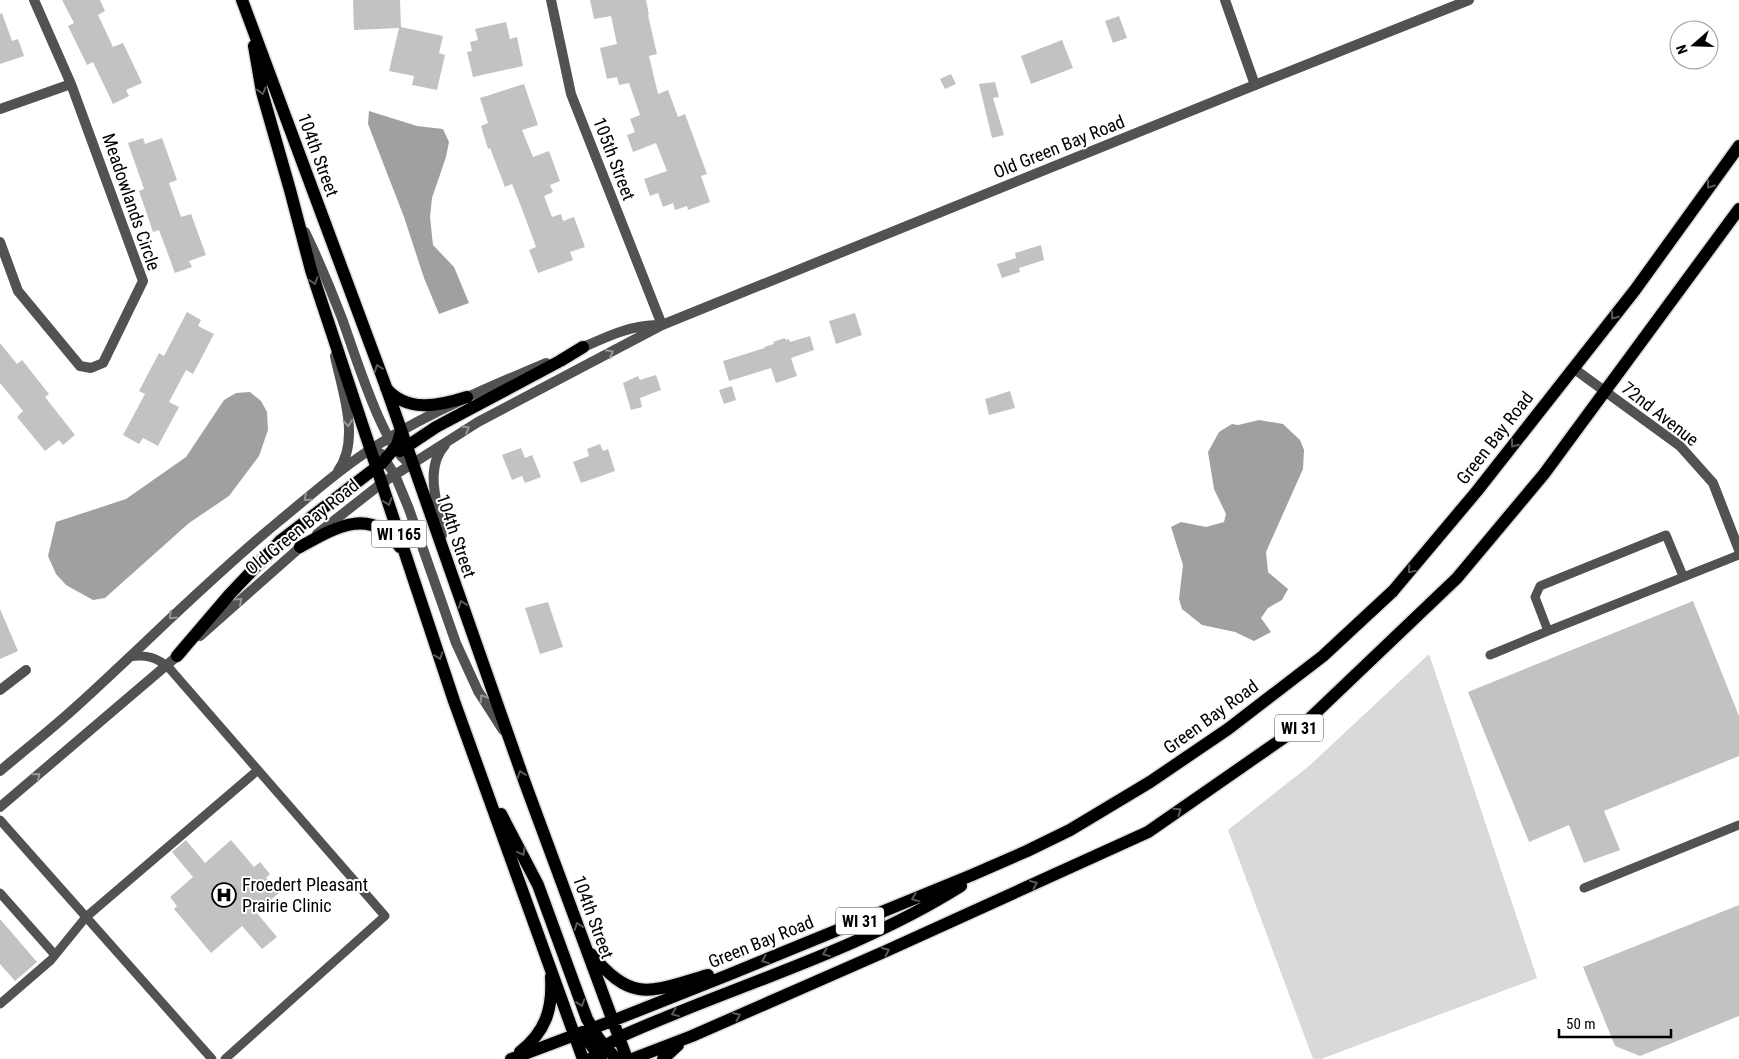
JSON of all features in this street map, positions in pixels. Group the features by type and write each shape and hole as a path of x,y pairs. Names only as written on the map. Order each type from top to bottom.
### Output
{"main road":[{"name":"104th Street","path":"242,0 386,387 401,431 397,446 412,464 509,739 627,1059"},
{"name":"104th Street","path":"251,26 258,75 311,270 370,450 384,463 382,483 454,701 575,1034"},
{"name":"Green Bay Road","path":"511,1059 728,975 993,866 1070,830 1150,782 1228,729 1323,656 1393,591 1477,491 1635,290 1739,146"},
{"name":"WI 31","path":"632,1059 692,1036 886,951 1148,832 1305,724 1457,578 1544,474 1739,210"},
{"path":"177,656 230,594 280,541 384,463 397,446 560,361 583,347"},
{"path":"386,387 396,398 414,405 438,405 467,397"},
{"path":"300,547 338,526 360,523 375,526 388,533 406,555"},
{"path":"482,778 526,858 538,885 592,1028 592,1053"},
{"path":"592,1053 618,1037 651,1023 884,930 920,911 993,866"},
{"path":"586,947 615,979 636,989 655,989 718,972 728,975"},
{"path":"511,1059 532,1041 543,1026 551,1001 550,968"},
{"path":"592,1053 611,1032 612,1021"},
{"path":"575,1034 583,1036 592,1053 616,1059"},
{"path":"663,1059 671,1050 692,1036"}],"street":[{"name":"Meadowlands Circle","path":"0,242 18,291 80,366 90,368 103,363 143,281 72,84 34,0"},
{"name":"105th Street","path":"551,0 571,94 662,325"},
{"path":"1225,0 1255,85"},
{"name":"Old Green Bay Road","path":"0,807 177,656 300,547 382,483 499,410 662,325 1469,0"},
{"path":"0,109 72,84"},
{"path":"295,209 327,282 374,406 397,446"},
{"path":"329,324 347,413 349,437 344,461 333,478"},
{"name":"Old Green Bay Road","path":"401,431 467,397 583,347 636,327 662,325"},
{"name":"72nd Avenue","path":"1573,368 1680,446 1713,483 1739,550"},
{"path":"443,551 434,471 438,454 450,439"},
{"name":"Old Green Bay Road","path":"0,771 76,707 234,560 333,478 370,450 397,446"},
{"path":"384,463 395,475 407,503 456,643 478,691 509,739"},
{"path":"0,690 26,670"}],"lane":[{"path":"1548,631 1535,597 1540,586 1666,535 1684,576"},
{"path":"1490,655 1739,555"},
{"path":"129,657 151,656 166,665 385,916 225,1059"},
{"path":"2,998 55,955 86,917 258,770"},
{"path":"0,820 212,1059"},
{"path":"1584,888 1739,825"},
{"path":"0,892 55,955"}],"shaded area":[{"path":"369,111 417,126 443,129 449,142 432,198 430,217 433,245 454,267 469,303 439,314 368,124"},
{"path":"250,392 261,401 267,412 268,430 259,456 229,496 189,523 105,598 93,600 66,585 56,574 48,556 56,522 126,499 186,457 224,400 236,393"},
{"path":"1259,420 1283,424 1300,440 1304,450 1303,469 1266,552 1268,572 1288,589 1282,600 1268,608 1261,618 1271,632 1254,641 1235,632 1202,625 1182,609 1179,599 1183,565 1171,527 1181,522 1206,527 1224,522 1226,514 1214,489 1208,452 1219,432 1232,424 1238,425"},
{"path":"1429,654 1537,978 1321,1059 1313,1059 1228,830 1309,766"}],"building":[{"path":"62,0 100,0 105,11 98,15 113,47 123,43 142,83 126,90 129,96 113,104 93,62 87,65 68,26 74,23"},
{"path":"353,0 400,0 401,27 443,36 439,53 445,55 437,90 412,85 414,76 389,71 399,28 354,30"},
{"path":"590,0 646,0 657,54 649,56 658,94 668,90 678,117 685,114 707,174 701,176 710,202 688,210 687,206 675,210 673,203 663,207 658,193 650,196 644,179 667,171 656,143 633,152 627,135 635,132 630,119 640,115 629,83 619,85 617,77 607,79 600,48 617,44 611,16 594,19"},
{"path":"2,13 12,41 18,39 24,56 0,64 0,14"},
{"path":"1119,16 1127,38 1113,43 1105,21"},
{"path":"506,22 510,39 517,37 523,66 473,77 467,52 472,51 470,42 478,40 475,29"},
{"path":"1062,40 1073,68 1031,84 1021,56"},
{"path":"951,74 956,84 945,89 940,79"},
{"path":"995,82 999,97 993,98 1004,135 992,138 979,84"},
{"path":"524,84 538,125 522,130 533,157 549,151 560,181 550,185 553,192 544,196 552,217 561,214 563,221 574,217 585,247 570,252 573,260 538,273 529,250 536,247 522,209 512,184 505,187 490,148 488,149 481,126 488,123 480,98"},
{"path":"143,138 145,144 162,138 177,180 169,183 181,217 191,214 206,255 189,261 192,267 175,273 159,230 153,232 139,191 144,189 128,143"},
{"path":"1041,245 1044,260 1019,268 1020,272 1002,278 997,264 1016,258 1015,253"},
{"path":"187,312 201,320 198,326 214,334 193,374 186,370 169,402 179,407 158,446 143,438 139,444 123,435 145,394 139,391 159,353 164,356"},
{"path":"855,313 862,335 836,344 829,321"},
{"path":"810,336 814,350 791,358 797,376 776,383 771,368 729,381 723,361 765,348 774,344 773,342 785,338 786,340 789,339 790,342"},
{"path":"0,343 17,364 22,360 49,394 45,397 75,435 63,445 59,440 45,451 17,417 23,411 0,383"},
{"path":"656,375 661,390 640,398 642,407 631,410 623,383 638,376 640,380"},
{"path":"732,386 736,400 724,404 719,390"},
{"path":"1010,391 1015,408 989,415 985,399"},
{"path":"600,444 603,451 608,449 615,471 581,483 573,462 589,456 587,449"},
{"path":"521,448 525,458 532,455 541,477 525,483 522,476 512,480 502,455"},
{"path":"1693,601 1739,716 1739,756 1604,811 1620,850 1584,863 1569,825 1529,842 1468,692"},
{"path":"548,602 563,647 540,654 525,608"},
{"path":"0,609 18,651 0,659"},
{"name":"Froedert Pleasant Prairie Clinic","path":"186,840 205,863 231,840 254,867 260,862 270,874 266,878 279,893 256,912 277,937 262,949 242,926 211,953 174,909 177,906 170,897 193,877 172,852"},
{"path":"1739,905 1739,1016 1640,1056 1615,1046 1583,967"},
{"path":"0,919 37,962 15,981 0,964"}],"place":[{"name":"Froedert Pleasant Prairie Clinic","path":"224,895"}]}
